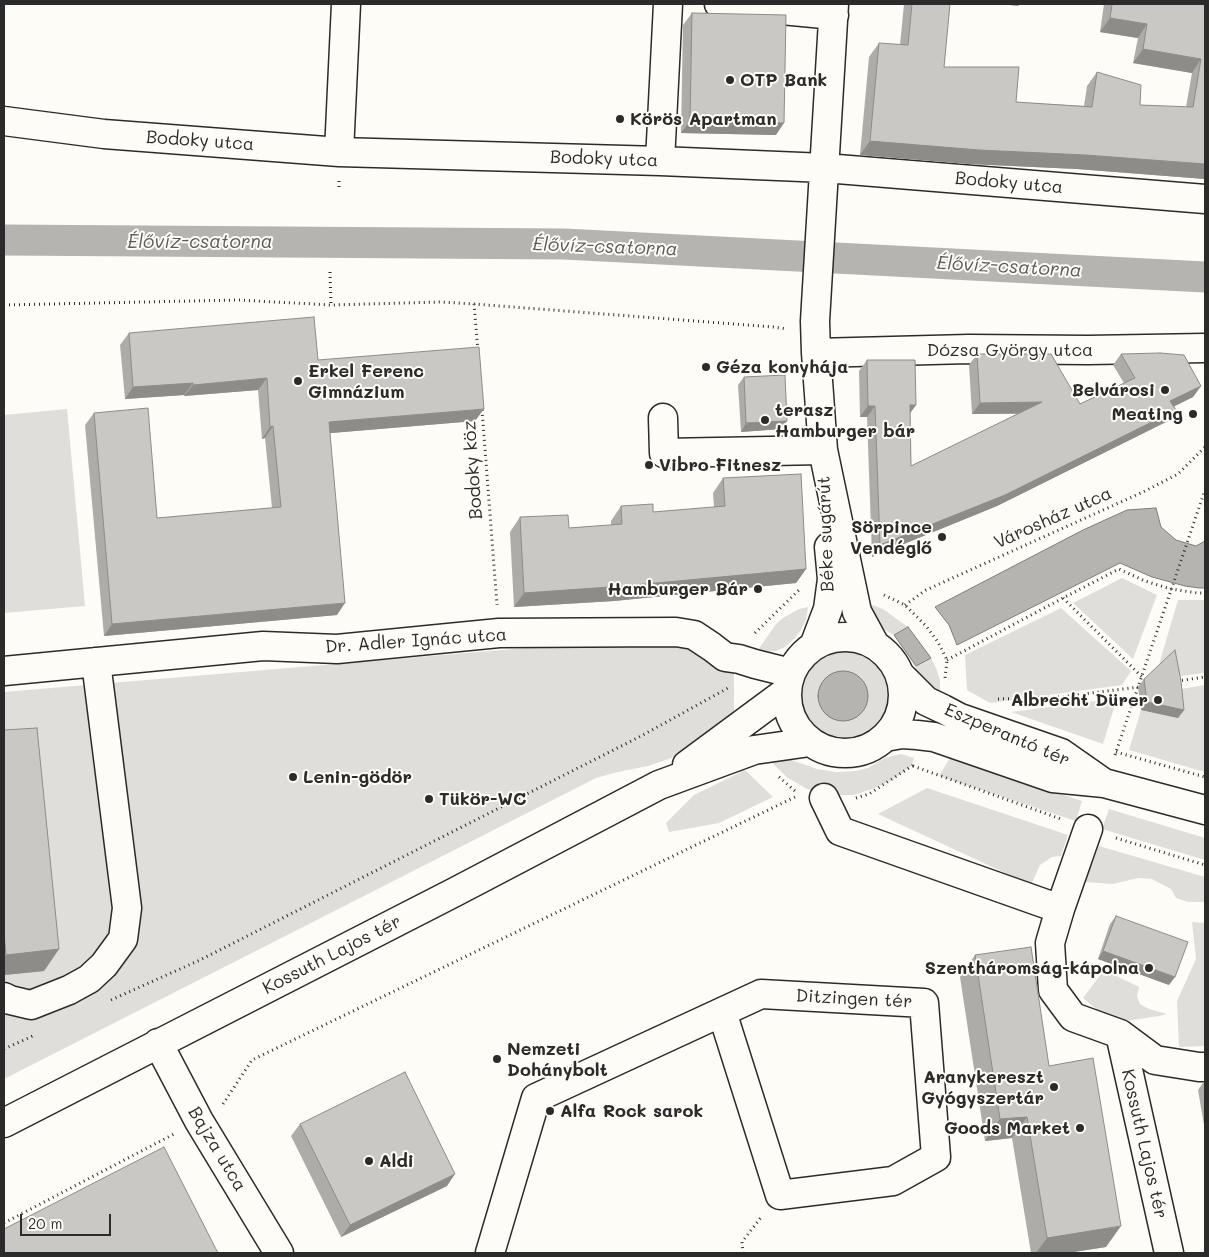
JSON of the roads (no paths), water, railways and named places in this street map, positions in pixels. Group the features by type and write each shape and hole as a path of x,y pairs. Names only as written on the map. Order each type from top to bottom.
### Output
{"street":[{"path":"339,152 346,4"},
{"path":"660,161 668,4"},
{"path":"719,4 834,10 815,336 823,450 857,612 875,645"},
{"name":"Bodoky utca","path":"4,121 104,134 339,152 660,161 825,168 1205,199"},
{"name":"Dózsa György utca","path":"815,336 969,348 1088,350 1205,348"},
{"path":"663,418 664,453 823,450"},
{"name":"Béke sugárút","path":"814,646 828,609 832,579 823,450"},
{"name":"Dr. Adler Ignác utca","path":"4,671 263,646 337,649 499,634 676,632 694,636 725,657 755,664 789,682"},
{"path":"838,637 852,637 875,645 892,660 900,676 903,691 902,708 895,725 885,737 871,747 853,753 836,753 820,748 810,742 795,725 788,709 789,682 800,658 814,646 825,640 838,637"},
{"path":"4,997 31,1005 68,990 89,979 104,965 123,939 127,908 96,662"},
{"name":"Eszperantó tér","path":"900,676 926,701 960,718 1061,753 1104,783"},
{"name":"Kossuth Lajos tér","path":"659,785 789,682"},
{"name":"Eszperantó tér","path":"885,737 902,734 934,737 1053,778 1104,783"},
{"name":"Kossuth Lajos tér","path":"4,1123 456,892 659,785 754,750 810,742"},
{"path":"1104,783 1205,810"},
{"path":"824,798 840,831 1060,909"},
{"name":"Kossuth Lajos tér","path":"1088,829 1050,943 1052,990 1073,1017 1120,1034 1155,1060 1199,1067 1205,1066"},
{"name":"Ditzingen tér","path":"762,994 924,1003 936,1157 893,1181 780,1195 722,1012 762,994"},
{"path":"490,1253 536,1098 722,1012"},
{"name":"Kossuth Lajos tér","path":"1120,1034 1169,1253"},
{"name":"Bajza utca","path":"158,1043 199,1121 279,1253"}],"waterway":[{"name":"Élővíz-csatorna","path":"4,240 564,244 1205,277"}],"place":[{"name":"OTP Bank","path":"730,80"},
{"name":"Körös Apartman","path":"620,119"},
{"name":"Géza konyhája","path":"706,367"},
{"name":"Erkel Ferenc Gimnázium","path":"298,381"},
{"name":"Belvárosi","path":"1165,390"},
{"name":"Meating","path":"1193,414"},
{"name":"terasz Hamburger bár","path":"765,420"},
{"name":"Vibro Fitnesz","path":"649,465"},
{"name":"Sörpince Vendéglő","path":"942,537"},
{"name":"Hamburger Bár","path":"758,589"},
{"name":"Albrecht Dürer","path":"1158,700"},
{"name":"Lenin-gödör","path":"293,777"},
{"name":"Tükör-WC","path":"429,799"},
{"name":"Szentháromság-kápolna","path":"1149,968"},
{"name":"Nemzeti Dohánybolt","path":"497,1059"},
{"name":"Aranykereszt Gyógyszertár","path":"1054,1087"},
{"name":"Alfa Rock sarok","path":"550,1111"},
{"name":"Goods Market","path":"1080,1128"},
{"name":"Aldi","path":"369,1161"}]}
